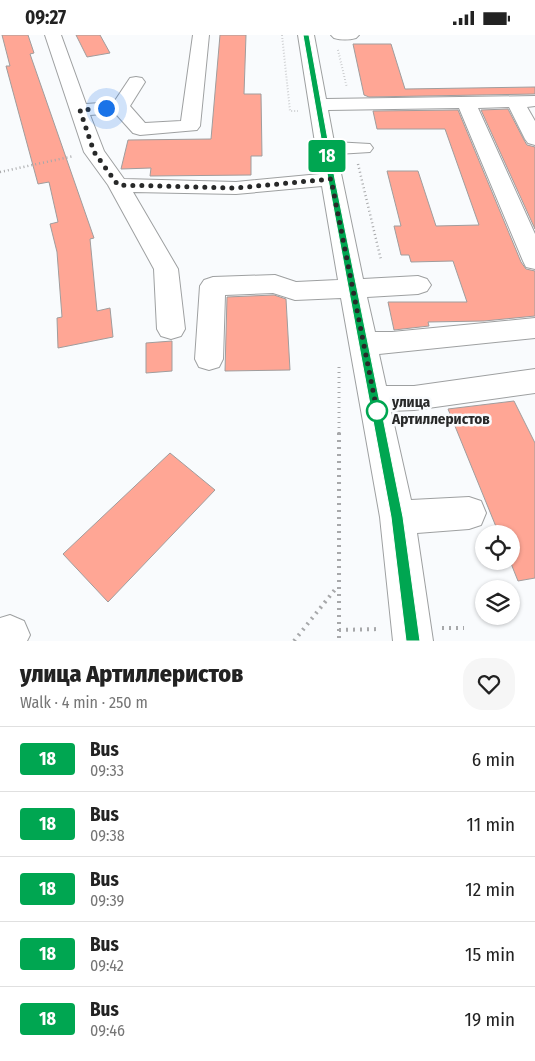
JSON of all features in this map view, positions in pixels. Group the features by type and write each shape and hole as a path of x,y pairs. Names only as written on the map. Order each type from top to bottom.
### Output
{"street":[{"path":"53,35 94,152 118,185 166,269 171,329"},
{"path":"120,107 140,129 190,125 201,35"},
{"path":"306,35 312,108 326,148 397,517 413,641"},
{"path":"339,35 351,35"},
{"path":"120,107 136,82"},
{"path":"515,101 535,139"},
{"path":"312,108 535,101"},
{"path":"466,102 535,261"},
{"path":"80,110 120,107"},
{"path":"326,148 364,148"},
{"path":"118,185 236,188 331,179"},
{"path":"209,359 212,286 275,284 295,291 418,285"},
{"path":"364,343 392,343 535,329"},
{"path":"374,399 414,398 535,381"},
{"path":"397,517 469,513"}],"path":[{"path":"282,35 290,111 312,108"},
{"path":"0,172 94,152"},
{"path":"339,366 339,641"},
{"path":"294,641 338,586"}],"building":[{"path":"2,35 28,35 34,53 30,54 94,238 90,239 97,311 110,308 113,337 58,348 57,318 62,317 57,252 50,224 58,222 49,182 38,184 6,66 10,66"},
{"path":"76,35 100,35 110,53 87,57"},
{"path":"220,35 246,35 244,94 261,94 262,156 251,156 251,175 150,176 151,168 121,169 128,140 211,139"},
{"path":"353,44 391,44 405,89 535,87 535,94 369,97 364,95"},
{"path":"508,109 527,145 535,147 535,229 481,110"},
{"path":"458,110 521,262 526,269 535,271 535,316 484,321 428,322 429,326 394,330 388,302 467,302 453,261 411,262 409,255 401,255 394,226 401,226 387,171 418,171 436,226 479,225 445,129 377,129 373,111"},
{"path":"274,295 286,299 290,370 225,371 227,297"},
{"path":"172,341 172,371 146,373 146,343"},
{"path":"514,401 535,443 535,578 518,580 514,570 520,570 520,525 495,525 448,409"},
{"path":"170,453 215,490 108,602 63,554"}],"bus line":[{"name":"18","path":"306,35 331,179 397,517 413,641"}],"place":[{"name":"улица Артиллеристов","path":"377,411"}],"route":[{"path":"106,108 80,110 94,152 118,185 236,188 312,179 331,179 378,416 377,411"}]}
